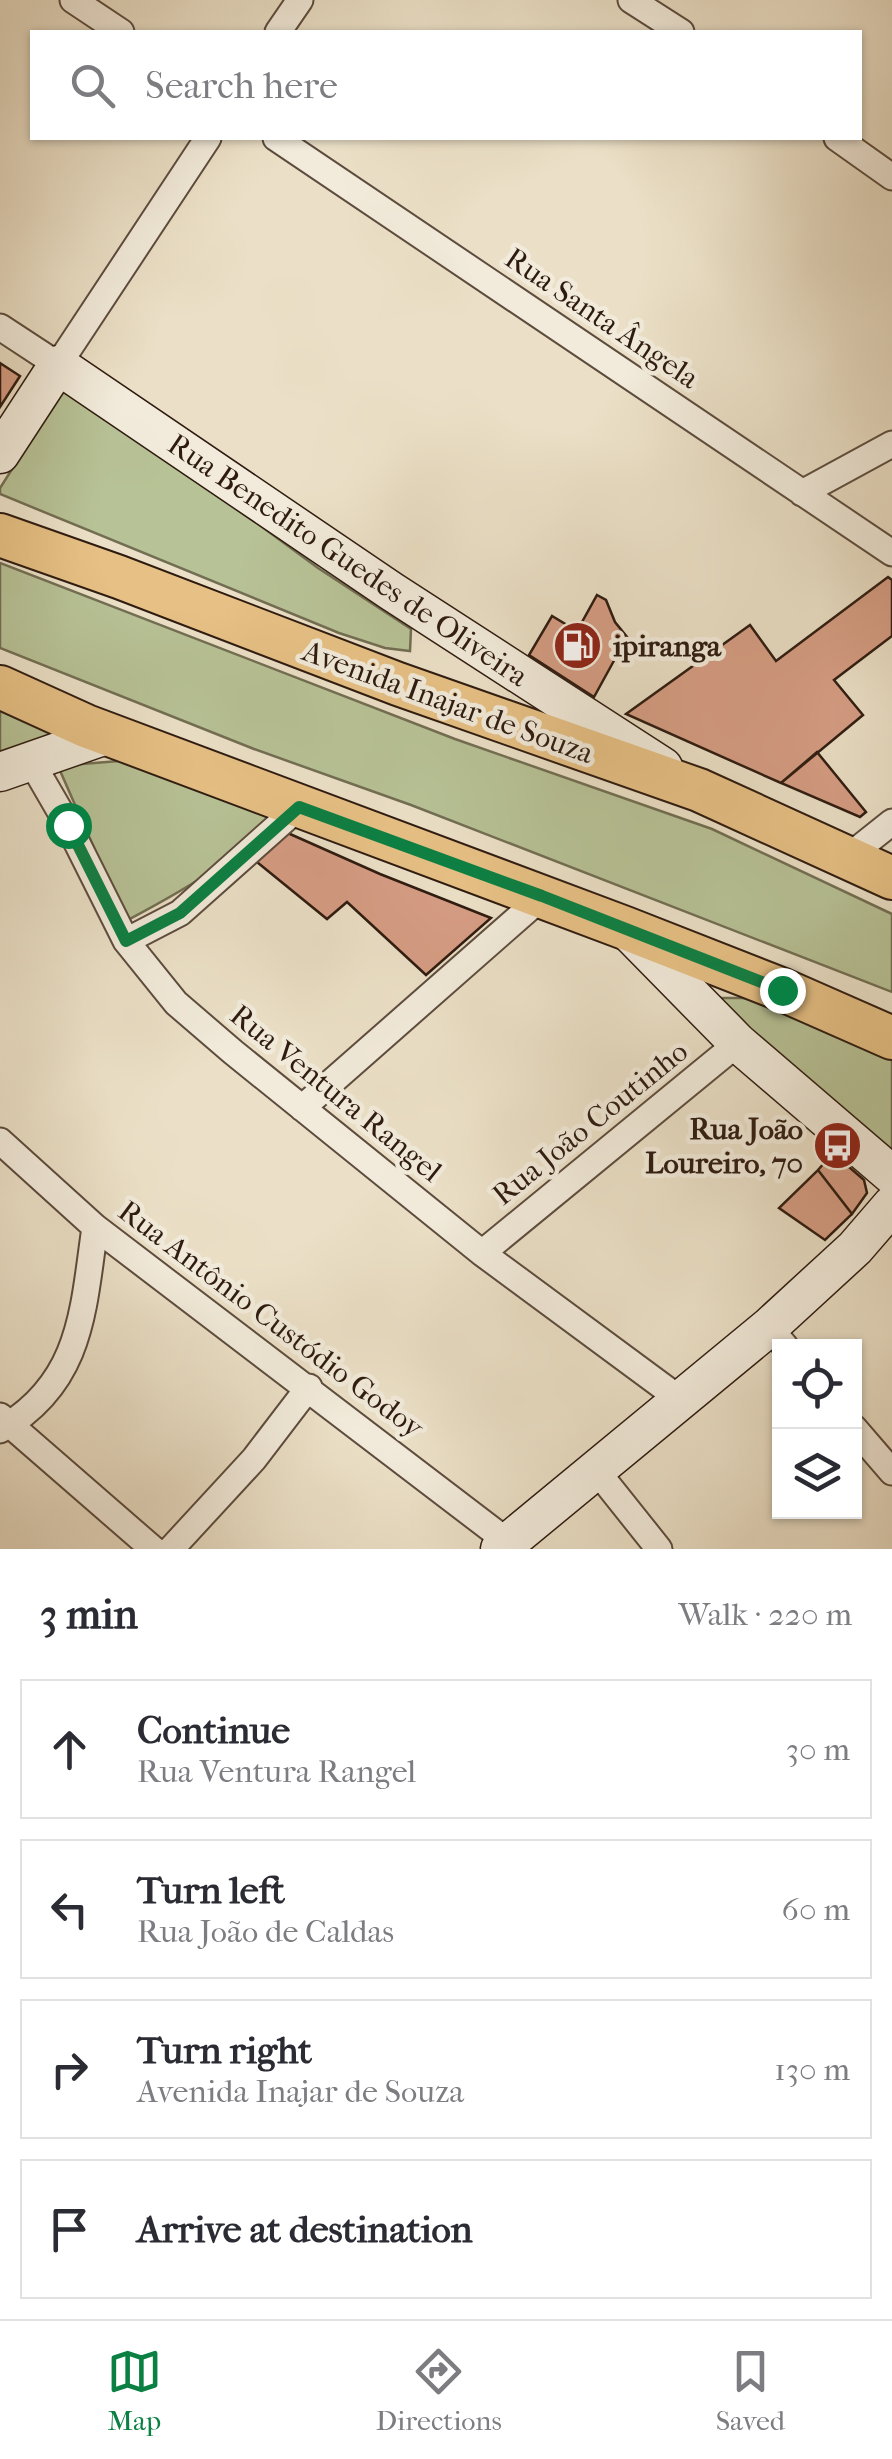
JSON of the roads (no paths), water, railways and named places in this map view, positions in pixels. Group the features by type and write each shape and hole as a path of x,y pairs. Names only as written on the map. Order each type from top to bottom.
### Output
{"main road":[{"name":"Avenida Inajar de Souza","path":"0,535 469,710 699,790 892,878"},
{"path":"0,687 109,734 625,928 892,1038"}],"street":[{"path":"73,0 117,30"},
{"path":"279,30 300,0"},
{"path":"631,0 681,30"},
{"path":"663,0 683,30"},
{"path":"0,454 207,140"},
{"name":"Rua Santa Ângela","path":"279,140 892,553"},
{"path":"840,140 892,176"},
{"name":"Rua Benedito Guedes de Oliveira","path":"0,327 391,592 699,790"},
{"path":"802,493 892,444"},
{"path":"16,768 109,734"},
{"name":"Rua Ventura Rangel","path":"16,768 68,825 126,941 176,1003 482,1253 681,1400"},
{"path":"126,941 180,913 299,807"},
{"path":"848,857 892,822"},
{"path":"302,1108 542,896"},
{"path":"625,928 738,1043 892,1175"},
{"name":"Rua João Coutinho","path":"482,1253 738,1043"},
{"name":"Rua Antônio Custódio Godoy","path":"0,1141 95,1227 309,1388 504,1546"},
{"path":"504,1546 681,1400 777,1337 892,1205"},
{"path":"95,1227 79,1327 70,1358 47,1392 4,1424 153,1549"},
{"path":"170,1549 254,1459 309,1388"},
{"path":"855,1429 892,1472"},
{"path":"596,1470 659,1549"}],"place":[{"name":"ipiranga","path":"578,646"},
{"name":"Rua João Loureiro, 70","path":"838,1146"}]}
